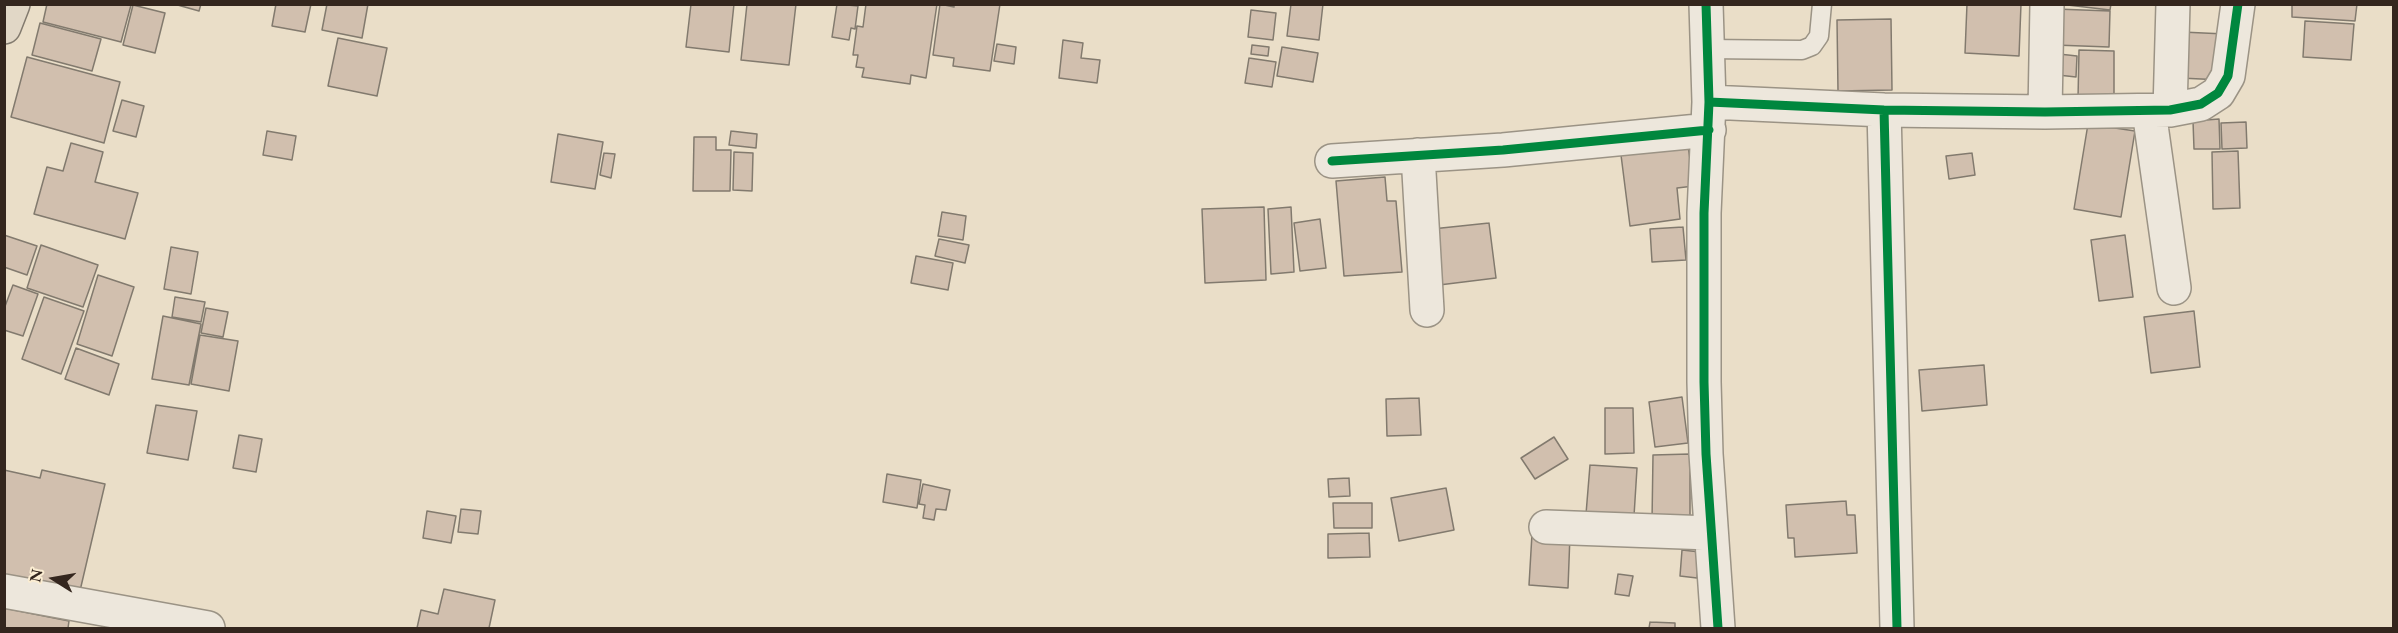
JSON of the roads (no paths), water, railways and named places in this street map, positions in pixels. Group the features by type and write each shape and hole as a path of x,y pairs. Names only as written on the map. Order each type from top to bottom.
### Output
{"main road":[{"path":"4,27 13,4"}],"street":[{"path":"1706,4 1709,116 1703,289 1706,454 1718,628"},
{"path":"2045,112 2047,4"},
{"path":"2173,4 2160,111 2174,288"},
{"path":"1332,161 1418,155 1709,116 1884,110 2160,111 2201,104 2218,93 2228,76 2238,4"},
{"path":"1884,110 1897,628"},
{"path":"1418,155 1427,310"},
{"path":"1546,527 1710,534"},
{"path":"4,591 208,628"}],"lane":[{"path":"1707,49 1802,50 1812,46 1819,36 1822,4"}]}
